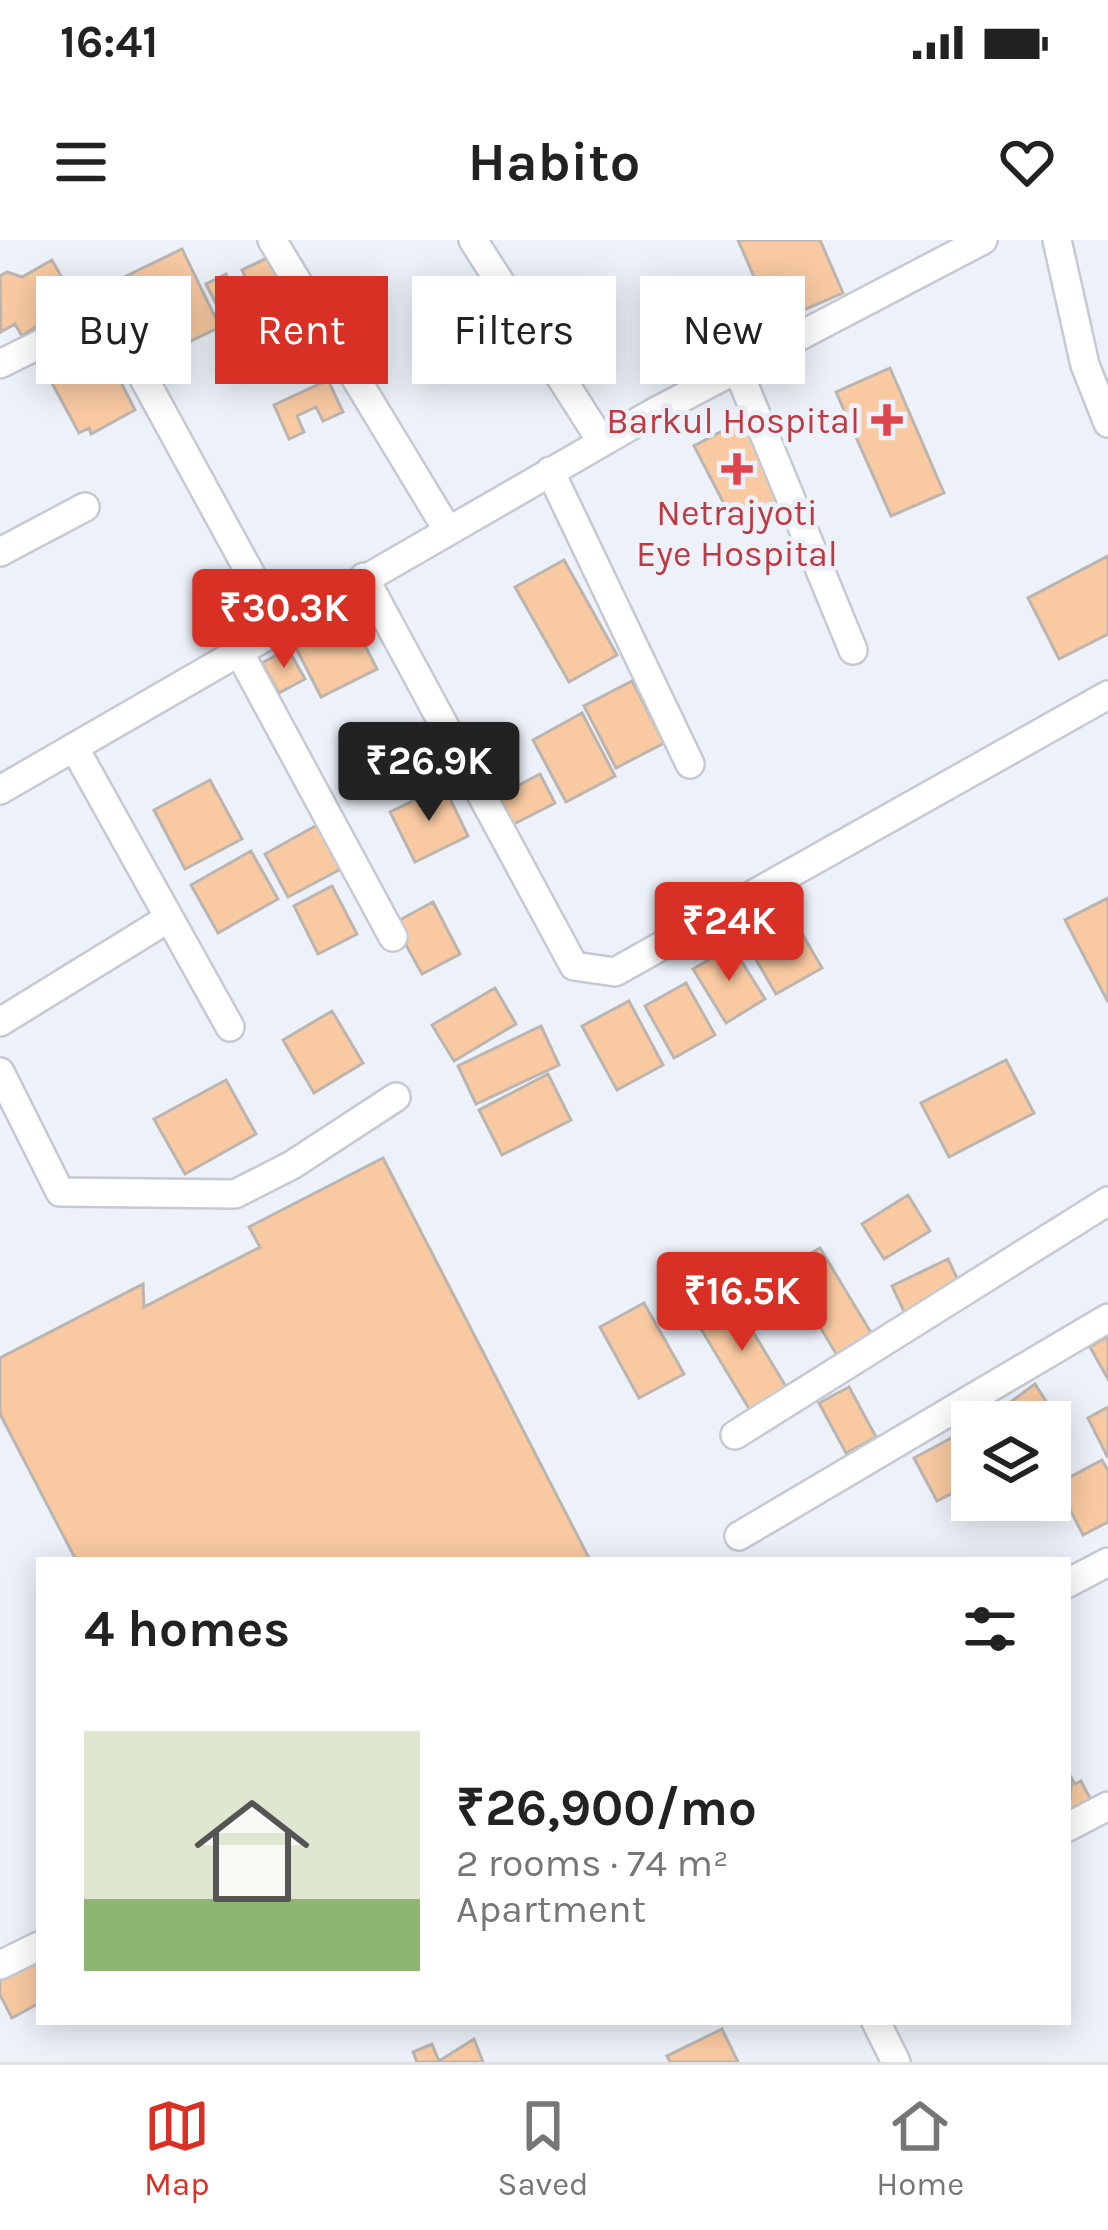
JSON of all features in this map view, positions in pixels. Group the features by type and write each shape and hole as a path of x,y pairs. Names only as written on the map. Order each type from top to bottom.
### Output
{"street":[{"path":"272,240 447,530"},
{"path":"473,240 602,442"},
{"path":"805,332 982,240"},
{"path":"1058,240 1096,361 1108,423"},
{"path":"0,364 107,311 279,626"},
{"path":"0,790 708,384"},
{"path":"744,384 853,650"},
{"path":"550,471 690,764"},
{"path":"0,552 85,508"},
{"path":"364,578 574,966 615,972 1108,694"},
{"path":"238,650 392,937"},
{"path":"74,747 230,1028"},
{"path":"0,1022 169,918"},
{"path":"0,1072 60,1192 235,1194 292,1165 396,1097"},
{"path":"735,1435 1108,1201"},
{"path":"739,1536 1108,1318"},
{"path":"1071,1581 1108,1562"},
{"path":"1071,1826 1108,1806"},
{"path":"0,1965 36,1947"},
{"path":"878,2025 896,2062"}],"building":[{"path":"738,240 820,240 843,293 805,310 805,276 754,276"},
{"path":"182,249 215,317 215,329 191,341 191,276 126,276"},
{"path":"269,257 279,276 245,276 242,270"},
{"path":"52,260 61,276 36,276 36,327 22,336 15,324 1,332 0,276 7,272 22,277"},
{"path":"215,280 215,302 206,284"},
{"path":"890,368 944,493 891,516 836,392"},
{"path":"53,384 122,384 135,410 91,434 89,428 79,433"},
{"path":"319,384 330,384 343,412 323,421 316,407 297,416 304,432 289,439 274,405"},
{"path":"747,418 788,498 735,525 694,446"},
{"path":"1108,556 1108,634 1059,659 1028,598"},
{"path":"564,560 617,655 569,682 515,587"},
{"path":"351,618 377,669 321,697 295,646"},
{"path":"288,649 305,679 279,693 262,663"},
{"path":"632,681 664,743 616,768 584,706"},
{"path":"582,713 615,776 566,802 533,740"},
{"path":"540,774 555,803 512,825 498,796"},
{"path":"210,780 242,839 185,869 154,810"},
{"path":"444,786 468,836 415,862 390,812"},
{"path":"317,825 341,869 288,897 265,854"},
{"path":"251,851 278,899 218,933 191,885"},
{"path":"332,886 357,934 318,954 294,906"},
{"path":"1108,898 1108,1002 1065,920"},
{"path":"433,902 460,954 422,974 394,923"},
{"path":"790,913 822,968 776,994 744,939"},
{"path":"732,946 765,999 726,1023 693,969"},
{"path":"686,983 715,1035 674,1058 645,1006"},
{"path":"495,988 516,1024 454,1061 432,1025"},
{"path":"629,1001 663,1065 617,1090 582,1026"},
{"path":"332,1011 363,1063 314,1093 283,1040"},
{"path":"541,1026 559,1065 476,1104 458,1066"},
{"path":"1006,1060 1034,1113 949,1157 921,1103"},
{"path":"548,1074 571,1120 502,1155 479,1110"},
{"path":"226,1080 256,1134 185,1174 154,1119"},
{"path":"383,1158 588,1557 74,1557 0,1414 0,1358 143,1284 144,1307 260,1247 249,1227"},
{"path":"908,1195 930,1231 884,1259 862,1224"},
{"path":"820,1248 876,1341 841,1362 785,1268"},
{"path":"948,1259 963,1291 907,1318 892,1286"},
{"path":"732,1297 788,1390 751,1412 695,1319"},
{"path":"644,1303 684,1374 639,1398 600,1327"},
{"path":"1108,1336 1108,1379 1090,1347"},
{"path":"1035,1384 1046,1401 1012,1401"},
{"path":"849,1387 876,1437 846,1453 819,1403"},
{"path":"1108,1407 1108,1455 1107,1456 1088,1418"},
{"path":"951,1438 951,1494 937,1501 914,1458"},
{"path":"1102,1460 1108,1471 1108,1522 1083,1535 1071,1511 1071,1477"},
{"path":"1072,1779 1075,1784 1081,1781 1092,1802 1071,1816"},
{"path":"36,1958 36,2005 12,2018 0,1995 0,1978"},
{"path":"722,2029 738,2062 670,2062 667,2056"},
{"path":"474,2039 483,2062 417,2062 413,2052 432,2044 439,2061"}],"place":[{"name":"Barkul Hospital","path":"887,420"},
{"name":"Netrajyoti Eye Hospital","path":"737,469"}]}
